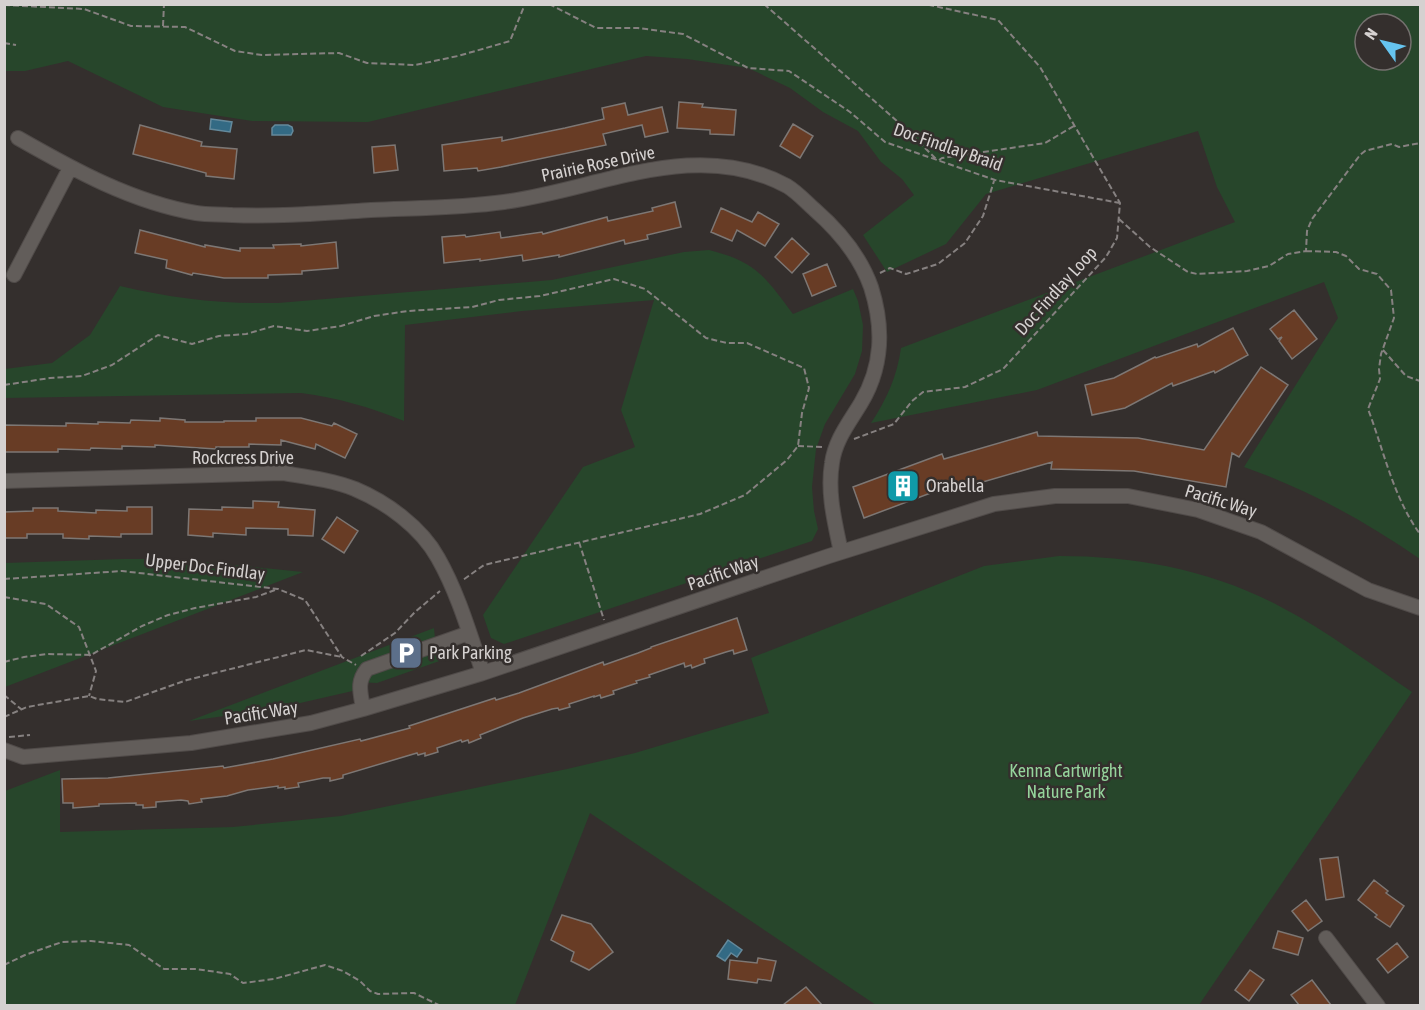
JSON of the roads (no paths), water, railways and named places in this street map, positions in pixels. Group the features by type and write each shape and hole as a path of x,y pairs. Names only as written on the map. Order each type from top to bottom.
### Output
{"street":[{"name":"Prairie Rose Drive","path":"18,138 70,168 138,197 197,213 268,217 504,202 640,171 681,165 719,165 755,172 790,187 828,222 848,245 870,285 880,318 879,351 872,382 841,434 832,461 830,495 841,552"},
{"path":"14,275 70,168"},
{"name":"Rockcress Drive","path":"4,481 283,473 318,478 355,489 392,510 418,532 438,557 452,588 483,673"},
{"name":"Pacific Way","path":"4,750 23,757 191,743 311,723 483,673 841,552 994,504 1055,496 1128,496 1198,510 1262,532 1368,590 1420,608"},
{"path":"363,709 359,683 360,677 367,669 469,633"},
{"path":"1326,938 1378,1005"}],"water":[{"path":"211,119 232,122 230,132 210,129"},
{"path":"275,125 288,125 293,131 291,135 272,135 272,128"},
{"path":"728,940 742,950 737,957 731,953 725,961 717,956"}],"place":[{"name":"Orabella","path":"903,486"},
{"name":"Park Parking","path":"406,653"}],"park label":[{"name":"Kenna Cartwright Nature Park","path":"1066,781"}]}
